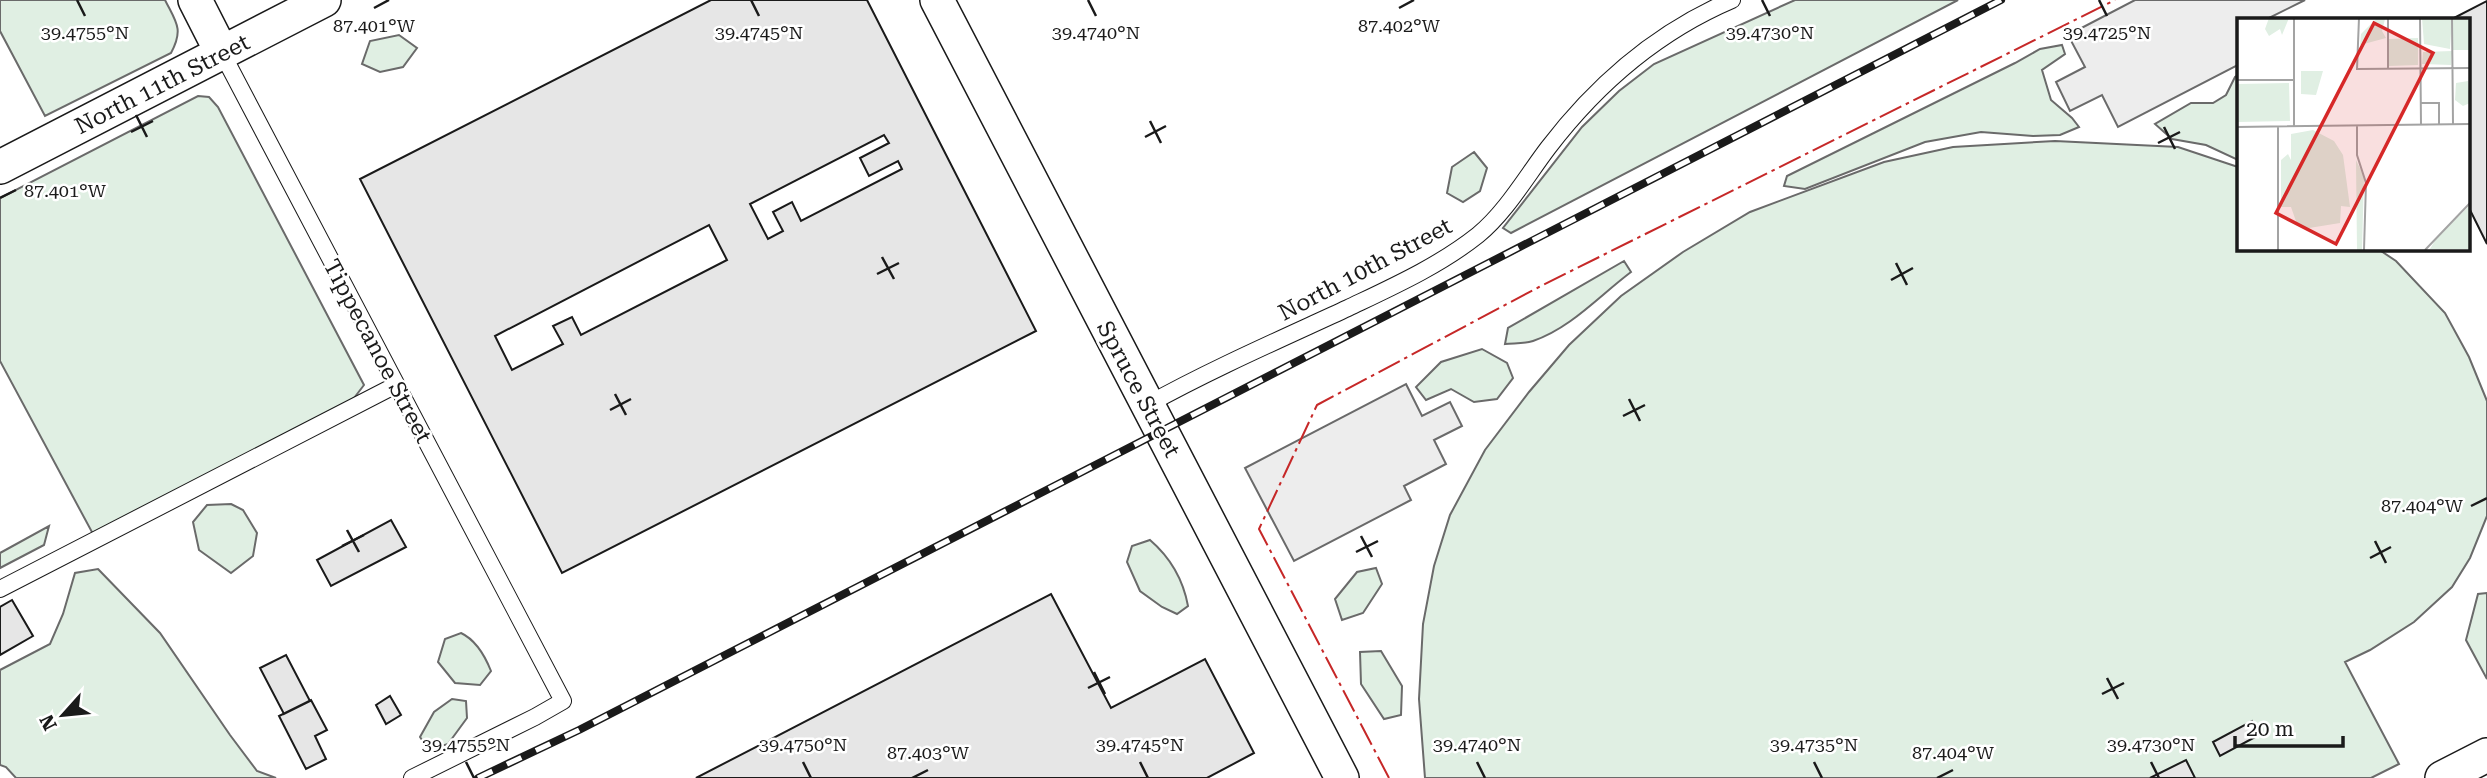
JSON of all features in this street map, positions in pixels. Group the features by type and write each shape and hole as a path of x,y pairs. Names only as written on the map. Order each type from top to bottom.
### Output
{"street":[{"name":"Tippecanoe Street","path":"195,0 222,54"},
{"name":"North 11th Street","path":"0,167 324,0"},
{"name":"Spruce Street","path":"937,0 1342,778"},
{"path":"2442,778 2487,755"}],"lane":[{"name":"North 10th Street","path":"1147,405 1183,385 1391,287 1455,251 1480,233 1549,146 1617,72 1657,41 1701,13 1732,0"},
{"name":"Tippecanoe Street","path":"222,54 563,701 412,778"},
{"path":"0,589 396,385"}],"green space":[{"path":"0,0 165,0 177,26 177,38 171,53 45,116 0,31"},
{"path":"1795,0 1958,0 1511,233 1503,228 1582,127 1619,91 1654,64"},
{"path":"399,35 417,48 403,67 380,72 362,64 370,41"},
{"path":"2062,45 2065,54 2042,70 2051,100 2079,127 2060,135 1981,132 1925,142 1805,189 1784,186 1787,176 2040,49"},
{"path":"2237,76 2237,160 2206,145 2172,139 2155,124 2191,103 2213,103 2226,95"},
{"path":"198,96 209,97 218,107 364,385 354,398 331,413 93,534 0,361 0,198"},
{"path":"2055,141 2178,147 2237,167 2237,250 2380,250 2396,261 2445,313 2469,357 2487,401 2487,516 2470,558 2452,587 2414,622 2370,650 2345,662 2399,764 2371,778 1425,778 1419,699 1423,624 1434,566 1450,515 1485,450 1529,392 1569,345 1621,296 1683,252 1750,212 1884,162 1953,147"},
{"path":"1474,152 1487,168 1480,191 1463,202 1447,193 1452,167"},
{"path":"1624,261 1631,272 1572,320 1533,341 1505,344 1508,328"},
{"path":"1482,349 1507,363 1513,378 1497,399 1474,402 1451,389 1426,400 1416,387 1441,362"},
{"path":"231,504 243,510 257,533 253,556 231,573 199,550 193,522 207,505"},
{"path":"49,526 44,545 0,568 0,553"},
{"path":"1150,540 1170,562 1183,587 1188,606 1177,614 1140,591 1127,562 1132,546"},
{"path":"1376,568 1382,584 1363,613 1342,620 1335,599 1357,572"},
{"path":"98,569 160,633 257,771 276,778 16,778 6,767 0,765 0,670 50,644 63,614 75,573"},
{"path":"2487,593 2487,679 2466,640 2478,594"},
{"path":"461,633 479,649 491,671 480,685 455,683 438,662 445,639"},
{"path":"1381,651 1402,686 1401,715 1384,719 1361,684 1360,652"},
{"path":"452,699 466,701 467,718 448,744 429,750 420,737 434,712"}],"shaded area":[{"path":"2135,0 2305,0 2269,18 2237,18 2237,66 2118,127 2102,95 2070,111 2056,82 2085,67 2068,35"},
{"path":"1406,384 1422,416 1450,402 1462,426 1434,440 1446,464 1404,486 1411,500 1294,561 1245,468"}],"building":[{"path":"711,0 867,0 1036,331 562,573 360,179","holes":["884,135 889,143 860,158 869,176 898,161 902,169 801,221 792,202 773,212 783,231 768,239 750,204","709,225 727,260 581,335 572,317 553,326 563,344 512,370 495,336"]},
{"path":"2487,1 2487,244 2470,210 2470,18 2454,18"},
{"path":"391,520 406,547 331,586 317,560"},
{"path":"1051,594 1111,708 1205,659 1254,753 1207,778 696,778"},
{"path":"12,600 33,636 0,655 0,607"},
{"path":"286,655 310,701 284,714 260,668"},
{"path":"390,696 401,715 386,724 376,705"},
{"path":"311,700 327,730 315,736 326,759 306,769 279,716"},
{"path":"2252,721 2259,735 2220,756 2213,742"},
{"path":"2186,760 2195,778 2150,778"}],"railway":[{"path":"478,778 579,730 2001,0"}],"power":[{"path":"1389,778 1259,529 1317,405 1539,287 2115,0"}]}
